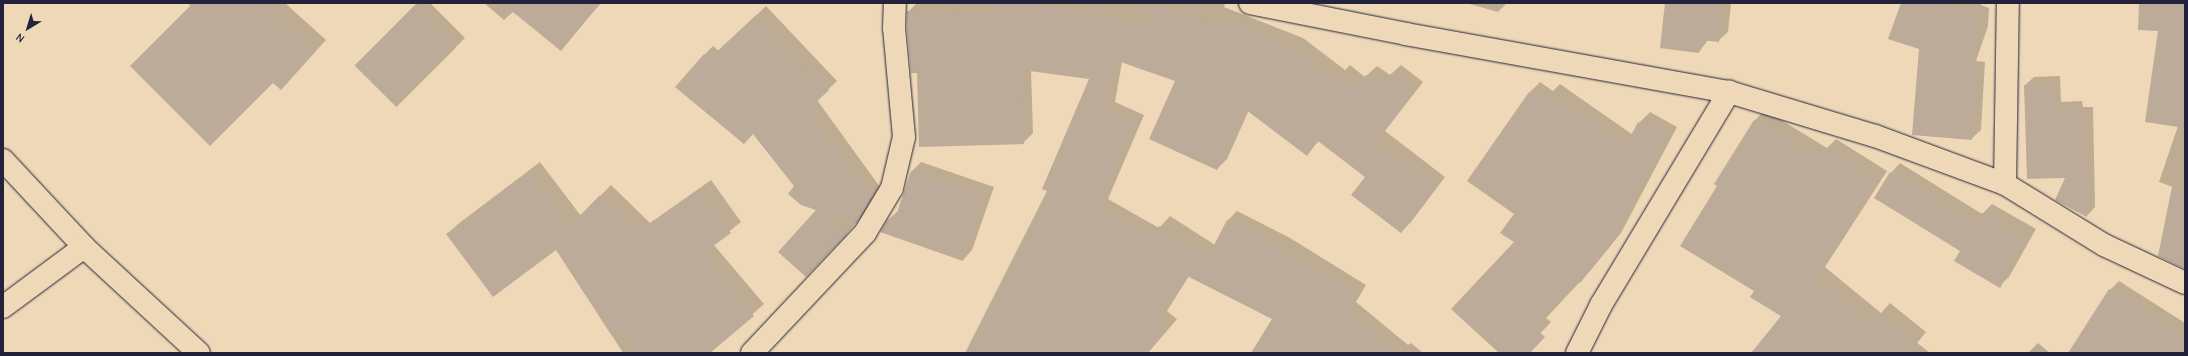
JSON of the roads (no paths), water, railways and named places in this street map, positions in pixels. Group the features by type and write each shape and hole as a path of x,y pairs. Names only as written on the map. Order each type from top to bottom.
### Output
{"street":[{"path":"752,353 865,233 892,188 904,137 894,28 895,3"},
{"path":"1250,3 1406,34 1729,92 1875,136 2006,184 2104,245 2185,283"},
{"path":"2006,184 2008,3"},
{"path":"1577,353 1601,305 1729,92"},
{"path":"3,160 84,247 198,353"},
{"path":"3,307 84,247"}]}
